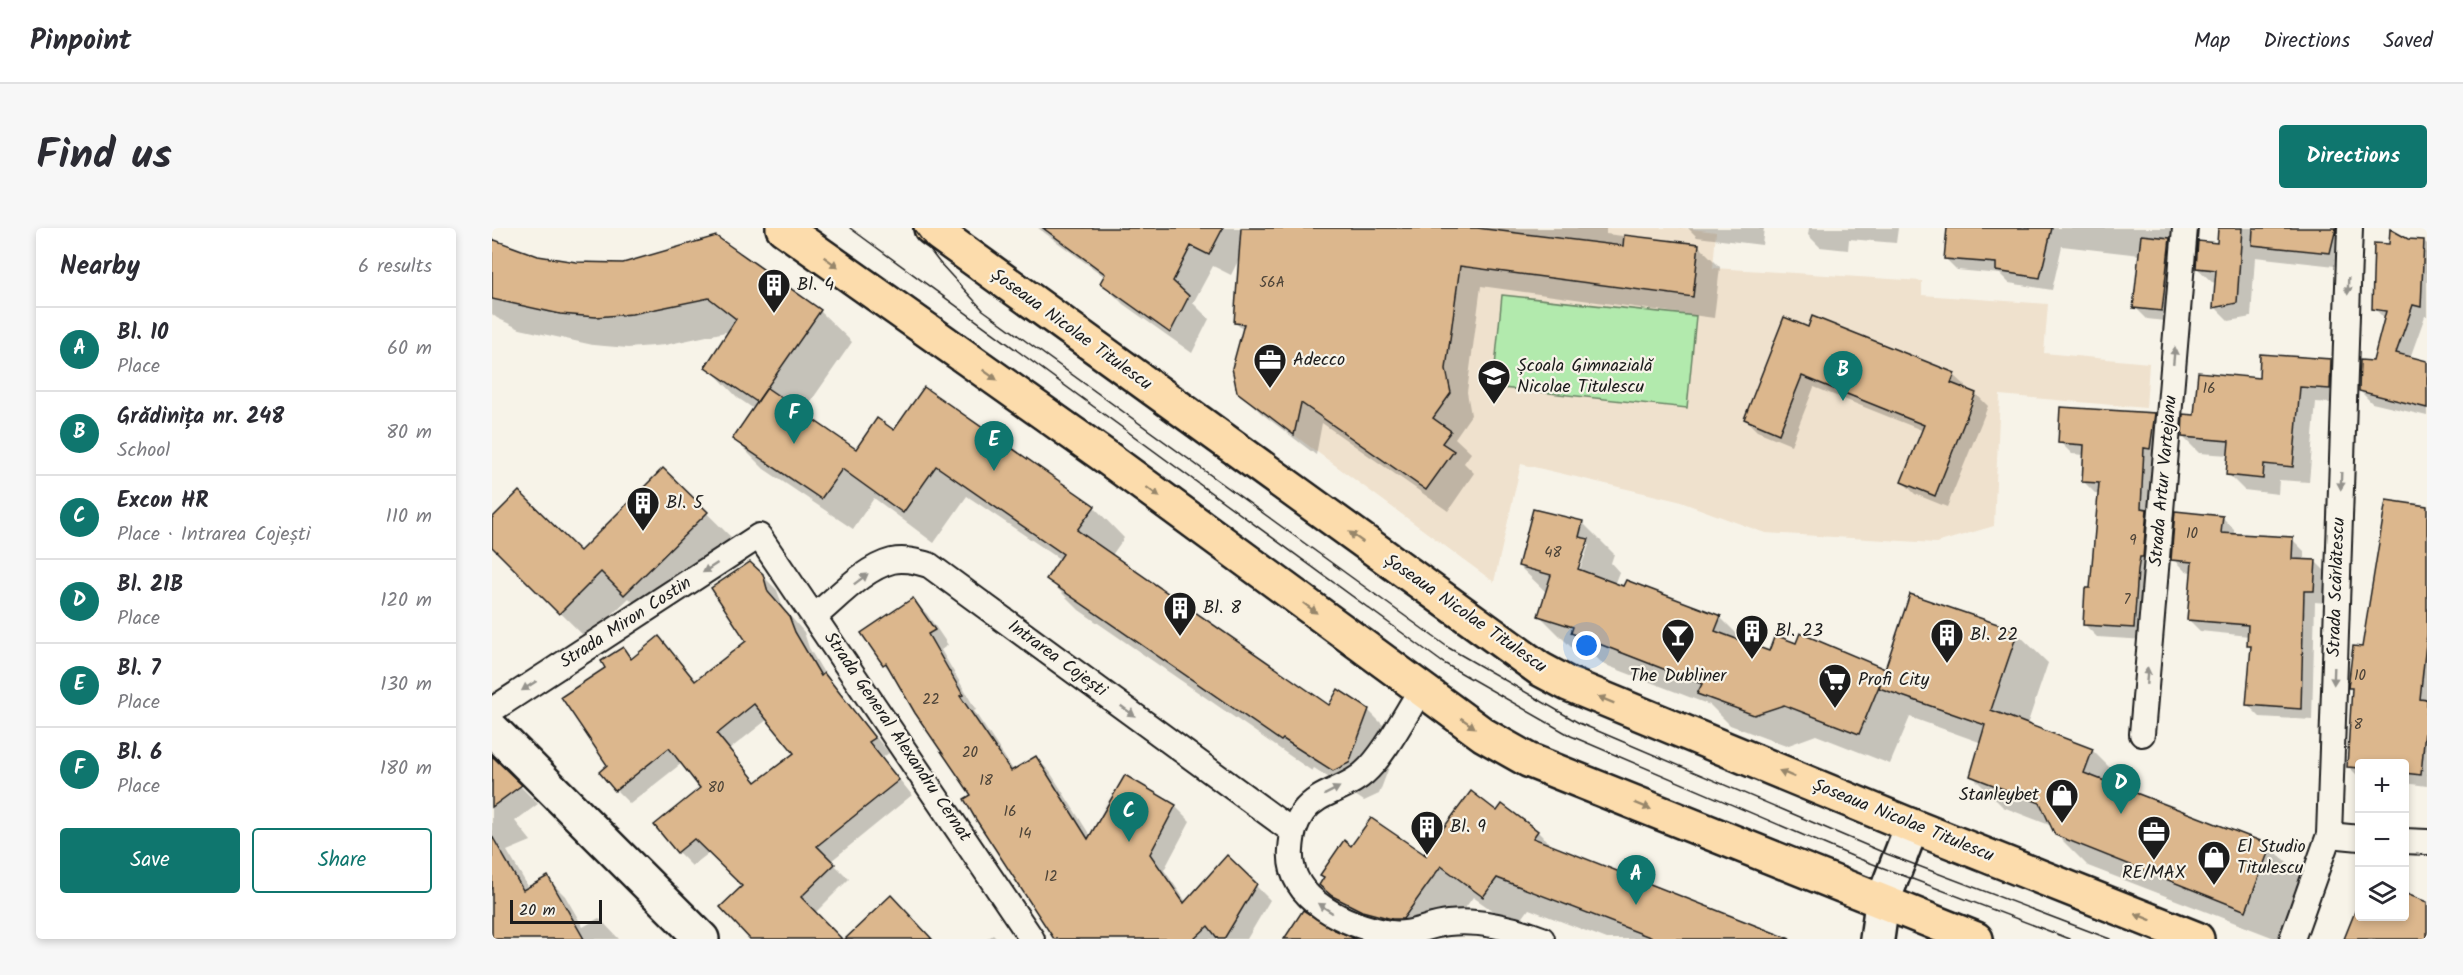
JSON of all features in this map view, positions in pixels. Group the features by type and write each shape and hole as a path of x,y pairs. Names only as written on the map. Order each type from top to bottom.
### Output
{"main road":[{"path":"783,228 1106,457 1484,735 1528,760 1976,939"},
{"name":"Șoseaua Nicolae Titulescu","path":"931,228 1540,669 1568,684 1912,826 2198,939"}],"street":[{"name":"Strada Artur Vartejanu","path":"2142,734 2185,228"},
{"name":"Strada Scărlătescu","path":"2292,939 2329,835 2350,228"},
{"name":"Strada General Alexandru Cernat","path":"759,536 1032,939"},
{"name":"Strada Miron Costin","path":"492,710 759,536"},
{"name":"Intrarea Cojești","path":"815,616 865,575 891,561 910,560 929,565 1292,831"},
{"path":"1421,690 1363,774 1317,798 1304,812 1292,831 1290,861 1297,882 1309,897 1329,911 1367,928 1393,934 1415,933 1433,926 1467,922 1542,939"},
{"path":"492,729 702,939"},
{"path":"1877,939 1882,903 1912,826"},
{"path":"2329,835 2355,838"},
{"path":"2409,841 2427,843"}],"shaded area":[{"path":"1310,228 1684,228 1716,232 1713,268 1922,281 1922,295 2048,304 2044,353 2149,363 2146,408 2000,395 1994,526 1936,543 1765,533 1678,501 1521,464 1494,582 1294,435 1310,358"}],"green space":[{"path":"1502,295 1696,316 1687,408 1493,387"}],"building":[{"path":"1043,228 1223,228 1209,255 1191,246 1173,281 1189,296 1170,333 1100,283 1105,274"},
{"path":"1241,228 1477,228 1623,246 1624,235 1699,244 1693,297 1460,266 1446,369 1451,393 1433,418 1451,431 1442,443 1454,451 1426,490 1301,403 1294,435 1237,392 1232,368 1244,324 1234,323"},
{"path":"1947,228 2052,228 2040,278 1996,271 1996,263 1944,259"},
{"path":"2218,228 2242,228 2237,303 2213,308 2216,270 2196,268 2198,241 2217,243"},
{"path":"2253,228 2336,228 2330,253 2252,245"},
{"path":"2390,229 2408,239 2424,240 2421,307 2413,305 2396,353 2427,361 2427,408 2359,391 2360,360 2373,361 2386,311 2372,309 2374,243 2389,244"},
{"path":"2141,235 2170,238 2162,311 2133,308"},
{"path":"716,236 821,310 757,402 705,367 736,319 709,298 632,314 596,317 560,314 492,299 492,239 538,256 576,262 623,263"},
{"path":"1812,316 1955,373 1951,383 1976,393 1935,496 1901,482 1924,425 1802,376 1779,434 1744,419 1784,317 1808,327"},
{"path":"2260,354 2331,359 2330,389 2300,387 2293,467 2264,464 2263,479 2226,475 2229,441 2182,437 2183,414 2194,415 2198,372 2259,378"},
{"path":"924,387 1095,506 1077,530 1329,705 1338,689 1369,709 1349,763 1333,771 1283,739 1281,741 1046,579 1063,554 936,466 903,513 842,469 821,499 732,439 767,388 856,449 877,418 894,430"},
{"path":"2060,407 2155,413 2150,449 2144,448 2141,508 2147,509 2143,557 2140,557 2138,570 2134,628 2083,625 2085,588 2090,588 2099,483 2082,482 2084,445 2058,443"},
{"name":"Bl. 5","path":"663,468 708,512 624,595 601,572 559,614 492,547 492,518 519,491 580,551"},
{"path":"2386,500 2427,506 2427,634 2420,699 2427,700 2427,709 2421,775 2409,774 2409,759 2355,759 2355,768 2347,767 2352,688 2348,688 2353,646 2362,647"},
{"path":"1533,509 1583,521 1579,537 1589,539 1578,569 1623,586 1626,580 1721,616 1715,631 1769,651 1775,635 1796,643 1800,633 1885,669 1910,594 2018,631 1991,710 2093,749 2084,773 2271,845 2246,911 2055,835 2040,803 1970,776 1985,725 1879,688 1882,679 1859,734 1784,705 1754,715 1697,694 1702,684 1571,633 1573,627 1538,616 1551,575 1518,566"},
{"path":"2175,511 2223,516 2221,533 2293,537 2292,559 2316,560 2314,591 2304,591 2301,709 2246,705 2251,646 2247,646 2248,625 2187,620 2192,562 2171,560"},
{"path":"750,562 763,574 768,592 789,616 795,632 821,676 824,673 875,738 869,742 899,780 817,846 835,864 801,897 842,939 750,939 720,907 742,886 694,839 677,853 654,825 700,788 669,748 615,791 599,772 607,765 561,697 605,668 601,661 623,647 631,659 659,636 695,681 746,641 711,588","holes":["754,704 794,753 756,782 717,734"]},
{"path":"913,598 935,630 928,634 963,695 960,696 1011,771 1036,756 1088,839 1125,775 1176,805 1150,854 1184,903 1227,855 1257,884 1224,939 1218,939 1208,926 1194,939 1054,939 964,799 971,795 915,713 886,663 883,665 861,633"},
{"path":"492,756 522,785 492,807"},
{"path":"1471,791 1497,811 1502,804 1538,831 1533,838 1790,939 1655,939 1497,878 1483,897 1441,866 1403,919 1392,919 1362,911 1332,896 1319,885 1324,877 1320,875 1344,840 1351,846 1371,818 1424,854"},
{"path":"492,836 523,890 548,876 584,939 492,939"},
{"path":"891,895 932,939 845,939"},
{"path":"2409,895 2427,902 2427,939 2344,939 2355,912 2355,921 2409,921"},
{"path":"1303,910 1333,929 1356,939 1284,939"}],"tram line":[{"path":"850,228 1442,662 1571,736 1852,856 2070,939"},
{"path":"913,228 939,262 983,310 1449,648 1579,723 1887,854 2110,939"}],"place":[{"name":"Bl. 4","path":"774,314"},
{"name":"Adecco","path":"1270,389"},
{"name":"Grădinița nr. 248","path":"1843,401"},
{"name":"Școala Gimnazială Nicolae Titulescu","path":"1494,405"},
{"name":"Bl. 6","path":"794,444"},
{"name":"Bl. 7","path":"994,471"},
{"name":"Bl. 5","path":"643,532"},
{"name":"Bl. 8","path":"1180,637"},
{"name":"Bl. 23","path":"1752,660"},
{"name":"The Dubliner","path":"1678,664"},
{"name":"Bl. 22","path":"1947,664"},
{"name":"Profi City","path":"1835,709"},
{"name":"Bl. 21B","path":"2121,814"},
{"name":"Stanleybet","path":"2062,824"},
{"name":"Excon HR","path":"1129,842"},
{"name":"Bl. 9","path":"1427,856"},
{"name":"RE/MAX","path":"2154,861"},
{"name":"El Studio Titulescu","path":"2214,886"},
{"name":"Bl. 10","path":"1636,905"}]}
